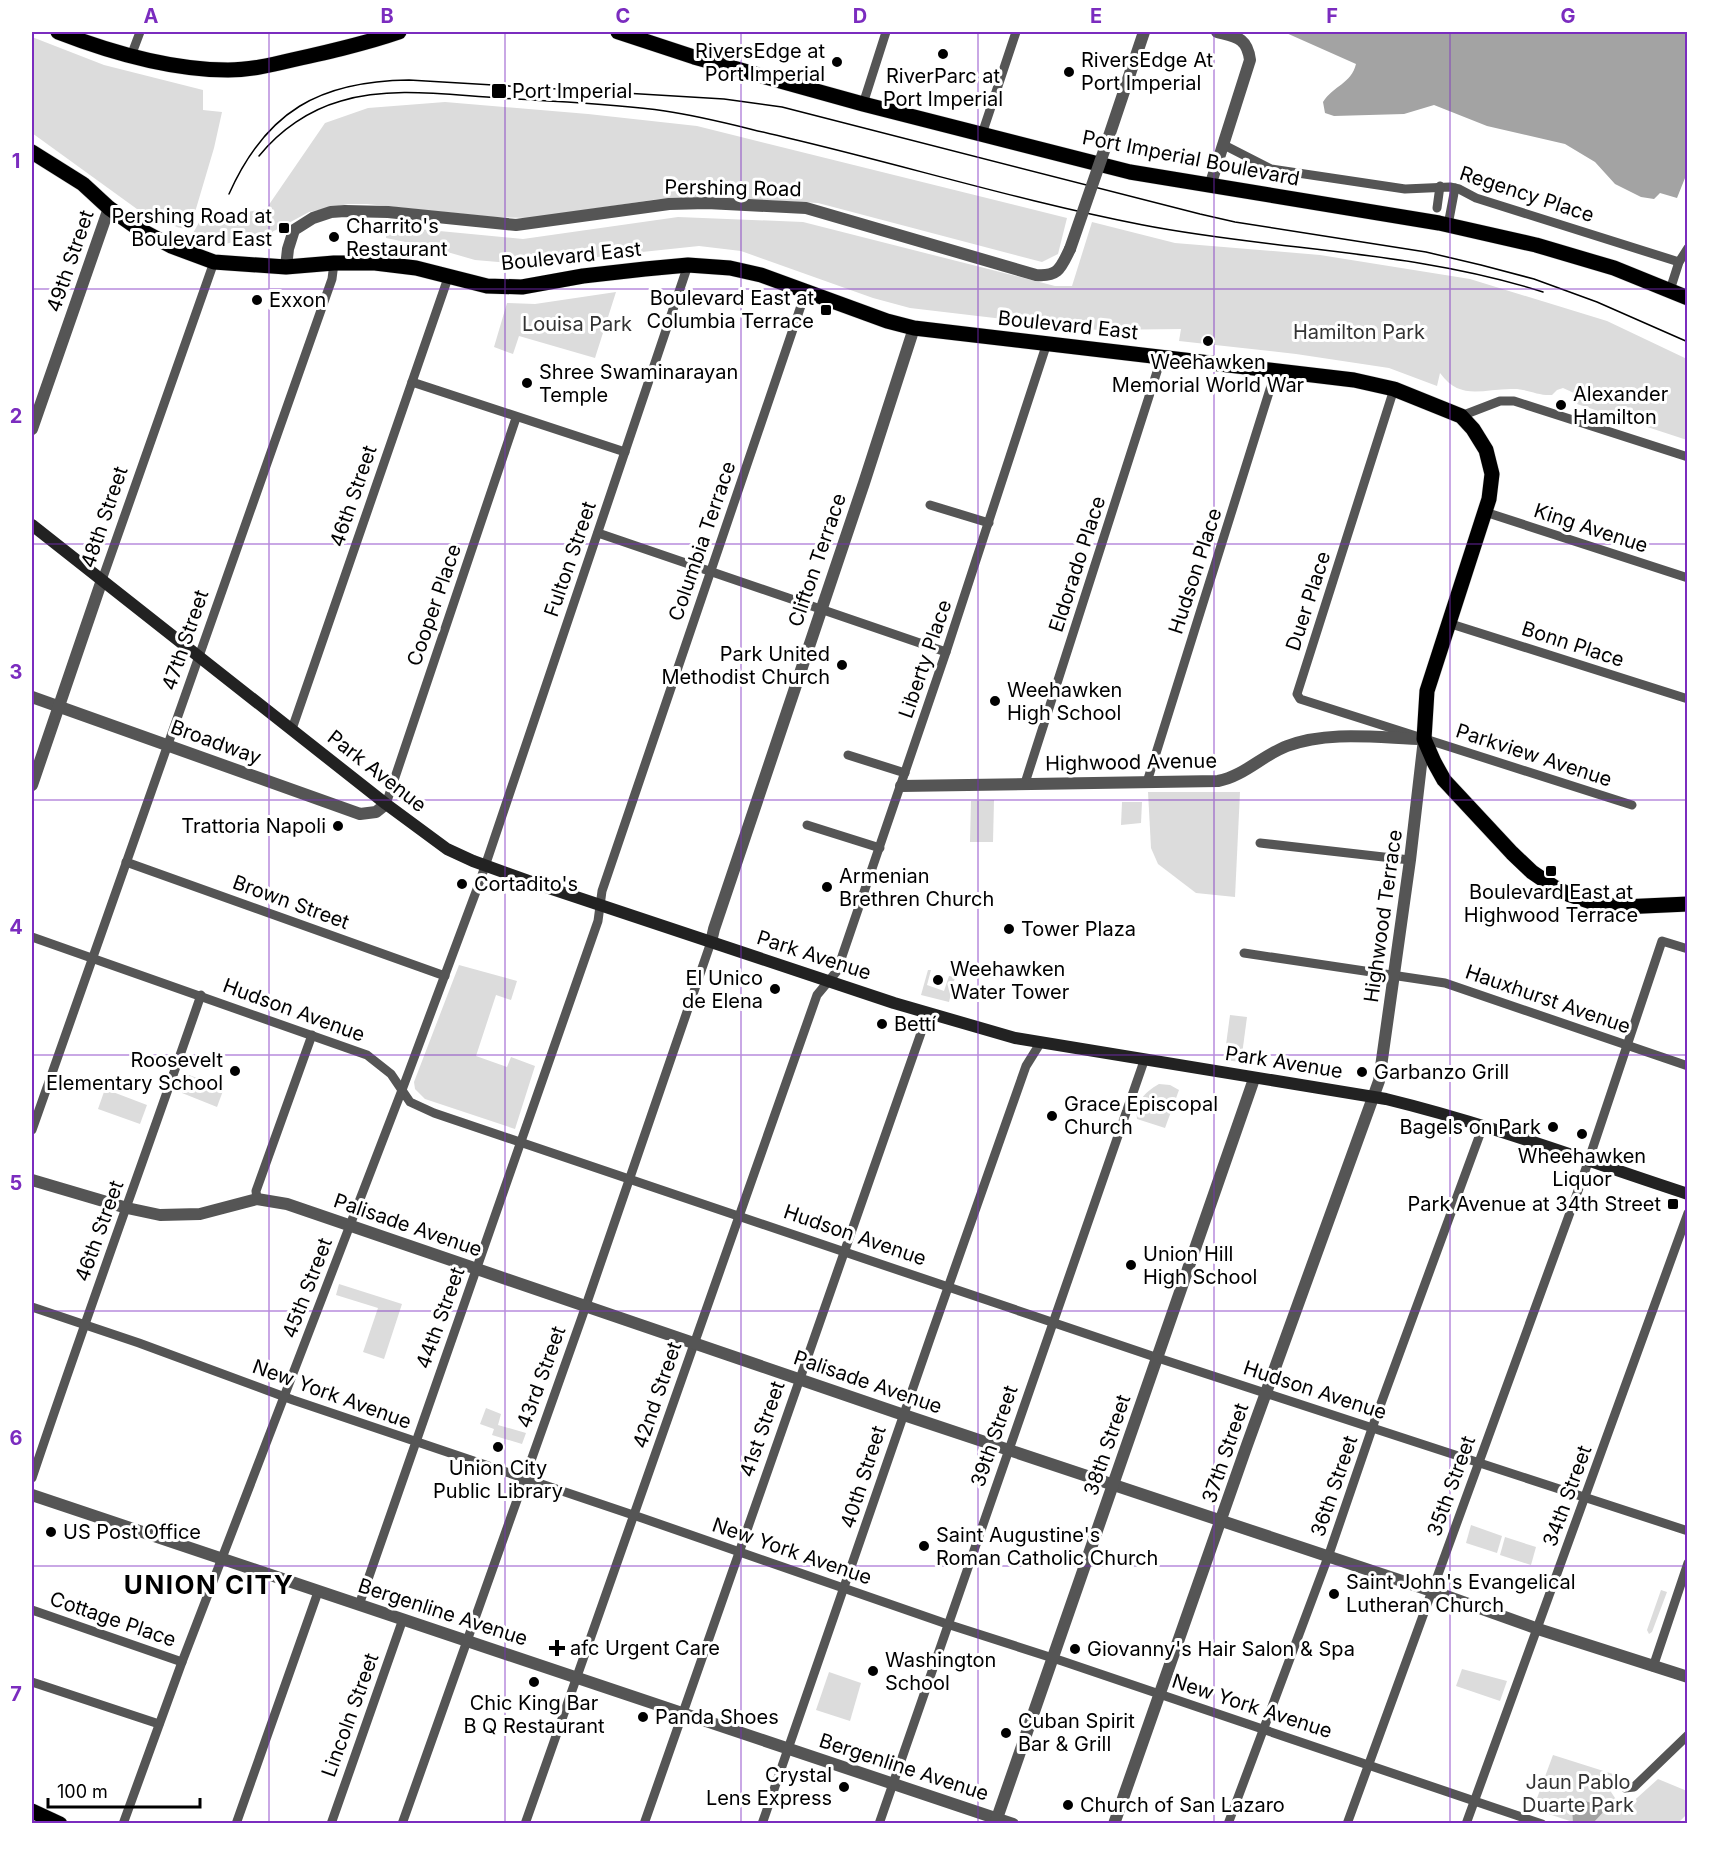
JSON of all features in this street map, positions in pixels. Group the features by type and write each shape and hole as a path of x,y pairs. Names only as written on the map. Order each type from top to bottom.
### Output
{"main road":[{"path":"58,32 108,51 212,70 249,69 336,51 399,32"},
{"name":"Port Imperial Boulevard","path":"618,32 694,57 863,104 1130,172 1448,225 1536,244 1614,268 1688,298"},
{"name":"Boulevard East","path":"32,152 82,184 109,208 139,229 171,246 214,262 286,267 334,263 395,265 487,285 522,287 583,276 688,265 730,268 761,275 887,321 914,328 1354,380 1395,389 1461,416 1473,429 1486,450 1492,474 1489,499 1427,691 1424,739 1434,762 1444,780 1518,860 1546,883 1570,896 1594,903 1622,907 1688,904"},
{"name":"Park Avenue","path":"32,525 386,804 447,849 485,865 600,906 928,1013 1015,1038 1374,1097 1427,1109 1540,1143 1688,1194"},
{"path":"32,1811 60,1824"}],"street":[{"path":"131,56 140,32"},
{"path":"863,104 886,32"},
{"path":"982,134 1016,32"},
{"name":"Pershing Road","path":"286,267 288,249 294,230 313,218 331,212 388,212 516,225 669,204 707,203 806,208 1036,275 1048,276 1058,272 1070,249 1144,32"},
{"path":"1210,186 1250,60 1245,44 1240,39 1217,32"},
{"name":"Regency Place","path":"1224,145 1271,169 1405,189 1440,186 1455,188 1476,198 1679,262"},
{"path":"1437,208 1440,186"},
{"path":"1448,225 1455,188"},
{"name":"49th Street","path":"32,429 109,208"},
{"path":"1670,290 1679,262 1688,248"},
{"name":"48th Street","path":"32,785 214,262"},
{"name":"47th Street","path":"32,1130 332,279 334,263"},
{"name":"Fulton Street","path":"485,865 688,265"},
{"name":"46th Street","path":"292,729 449,275"},
{"name":"Columbia Terrace","path":"600,906 602,891 806,291"},
{"name":"Clifton Terrace","path":"711,942 717,918 875,451 914,328"},
{"name":"Liberty Place","path":"827,980 837,971 880,848 1047,343"},
{"name":"Eldorado Place","path":"1025,783 1162,356"},
{"name":"Hudson Place","path":"1147,782 1276,370"},
{"path":"412,382 625,452"},
{"name":"Duer Place","path":"1395,389 1297,694 1300,699 1424,739"},
{"path":"1461,416 1500,401 1514,401 1688,457"},
{"name":"Cooper Place","path":"386,804 516,418"},
{"path":"930,505 989,523"},
{"name":"King Avenue","path":"1485,512 1688,578"},
{"path":"598,532 946,652"},
{"name":"Bonn Place","path":"1448,623 1688,699"},
{"name":"Broadway","path":"32,697 360,814 376,812 386,804"},
{"name":"Highwood Avenue","path":"901,786 1218,781 1230,779 1285,746 1313,738 1424,739"},
{"name":"Parkview Avenue","path":"1424,739 1632,805"},
{"name":"Highwood Terrace","path":"1374,1097 1379,1081 1395,976 1424,739"},
{"path":"848,755 905,773"},
{"path":"807,825 880,848"},
{"path":"1260,843 1410,860"},
{"name":"Brown Street","path":"126,862 445,976"},
{"name":"45th Street","path":"123,1824 182,1662 402,1090 485,865"},
{"name":"44th Street","path":"359,1605 598,921 600,906"},
{"name":"Hudson Avenue","path":"32,937 367,1055 391,1074 410,1102 434,1113 1158,1358 1688,1531"},
{"name":"35th Street","path":"1347,1824 1588,1161 1662,941 1688,950"},
{"name":"43rd Street","path":"402,1824 711,942"},
{"name":"Hauxhurst Avenue","path":"1244,953 1445,983 1688,1066"},
{"name":"42nd Street","path":"525,1824 738,1215 817,995 827,980"},
{"name":"46th Street","path":"32,1478 201,995"},
{"name":"41st Street","path":"644,1824 928,1013"},
{"path":"257,1199 256,1191 269,1152 312,1035"},
{"name":"40th Street","path":"762,1824 902,1414 1026,1066 1041,1042"},
{"name":"39th Street","path":"879,1824 1144,1060"},
{"name":"38th Street","path":"996,1821 1254,1079"},
{"name":"37th Street","path":"1114,1824 1374,1097"},
{"name":"36th Street","path":"1228,1824 1328,1557 1483,1126"},
{"name":"Palisade Avenue","path":"32,1180 127,1208 160,1215 200,1214 257,1199 287,1204 1221,1522 1688,1677"},
{"name":"34th Street","path":"1466,1824 1688,1213"},
{"name":"New York Avenue","path":"32,1307 415,1442 1542,1824"},
{"name":"Bergenline Avenue","path":"32,1495 468,1640 996,1821 1013,1824"},
{"path":"1653,1667 1688,1563"},
{"path":"236,1824 318,1592"},
{"name":"Cottage Place","path":"32,1610 182,1662"},
{"name":"Lincoln Street","path":"331,1824 404,1619"},
{"path":"32,1682 159,1724"},
{"path":"1625,1788 1634,1787 1688,1735"}],"green space":[{"path":"32,37 104,65 203,90 203,110 222,112 190,229 179,228 148,217 32,133"},
{"path":"445,102 697,126 1067,218 1058,254 1042,262 818,203 744,199 659,199 531,218 492,217 348,204 309,212 246,246 242,240 225,244 192,235 201,219 266,209 325,123 368,108"},
{"name":"Hamilton Park","path":"678,217 803,222 1055,286 1072,286 1092,222 1175,243 1320,255 1470,279 1607,321 1687,359 1687,440 1577,404 1574,393 1563,388 1552,395 1514,389 1465,391 1456,388 1440,373 1437,386 1389,368 1296,354 1179,341 1181,329 1098,330 910,308 873,298 741,251 699,246 604,256 543,266 475,260 430,247 386,238 387,226 523,239"},
{"name":"Louisa Park","path":"616,292 595,358 519,336 513,354 494,347 507,303 535,304"},
{"path":"1148,792 1240,792 1235,897 1196,893 1158,864 1151,848"},
{"path":"994,800 993,842 970,842 971,801"},
{"path":"1122,802 1142,802 1141,823 1121,825"},
{"path":"459,965 517,981 511,1000 496,995 476,1056 507,1067 511,1057 535,1066 515,1129 425,1099 415,1089 414,1082"},
{"path":"928,970 931,970 927,985 944,991 949,976 955,977 949,1002 921,995"},
{"path":"1230,1015 1247,1017 1241,1062 1224,1060"},
{"path":"189,1075 224,1088 217,1107 182,1093"},
{"path":"1159,1084 1170,1085 1179,1090 1165,1128 1137,1119 1138,1107 1142,1098"},
{"path":"105,1089 147,1105 140,1124 98,1109"},
{"path":"339,1284 402,1304 384,1359 363,1352 378,1308 336,1295"},
{"path":"486,1408 501,1414 498,1425 526,1433 522,1444 492,1435 494,1429 480,1424"},
{"path":"1471,1525 1502,1536 1497,1553 1466,1543"},
{"path":"1505,1537 1536,1547 1531,1565 1500,1555"},
{"path":"1661,1590 1667,1592 1652,1632 1649,1634 1647,1630"},
{"path":"1462,1669 1507,1681 1500,1701 1456,1686"},
{"path":"829,1672 861,1683 850,1721 816,1710"},
{"name":"Jaun Pablo Duarte Park","path":"1553,1755 1613,1774 1611,1792 1617,1801 1628,1806 1658,1779 1687,1791 1687,1814 1678,1823 1576,1823 1533,1809"}],"shaded area":[{"path":"1284,32 1687,32 1687,173 1677,198 1660,193 1654,199 1641,197 1615,184 1595,162 1565,144 1487,126 1434,105 1404,114 1334,116 1325,113 1323,102 1350,76 1356,64"},
{"path":"1582,1800 1607,1808 1593,1823 1573,1823 1572,1806"}],"tram line":[{"path":"229,194 260,141 279,122 300,106 323,95 349,87 409,80 724,99 782,107 1235,222 1426,252 1481,265 1534,279 1597,302 1688,342"},
{"path":"259,156 296,122 329,105 360,96 400,93 440,94 644,108 727,123 1098,216 1193,234 1344,252 1444,267 1543,292"}],"place":[{"name":"RiverParc at Port Imperial","path":"943,54"},
{"name":"RiversEdge at Port Imperial","path":"837,62"},
{"name":"RiversEdge At Port Imperial","path":"1069,72"},
{"name":"Port Imperial","path":"499,91"},
{"name":"Pershing Road at Boulevard East","path":"284,228"},
{"name":"Charrito's Restaurant","path":"334,237"},
{"name":"Exxon","path":"257,300"},
{"name":"Boulevard East at Columbia Terrace","path":"826,310"},
{"name":"Weehawken Memorial World War","path":"1208,341"},
{"name":"Shree Swaminarayan Temple","path":"527,383"},
{"name":"Alexander Hamilton","path":"1561,405"},
{"name":"Park United Methodist Church","path":"842,665"},
{"name":"Weehawken High School","path":"995,701"},
{"name":"Trattoria Napoli","path":"338,826"},
{"name":"Boulevard East at Highwood Terrace","path":"1551,871"},
{"name":"Cortadito's","path":"462,884"},
{"name":"Armenian Brethren Church","path":"827,887"},
{"name":"Tower Plaza","path":"1009,929"},
{"name":"Weehawken Water Tower","path":"938,980"},
{"name":"El Unico de Elena","path":"775,989"},
{"name":"Bettí","path":"882,1024"},
{"name":"Roosevelt Elementary School","path":"235,1071"},
{"name":"Garbanzo Grill","path":"1362,1072"},
{"name":"Grace Episcopal Church","path":"1052,1116"},
{"name":"Bagels on Park","path":"1553,1127"},
{"name":"Wheehawken Liquor","path":"1582,1134"},
{"name":"Park Avenue at 34th Street","path":"1673,1204"},
{"name":"Union Hill High School","path":"1131,1265"},
{"name":"Union City Public Library","path":"498,1447"},
{"name":"US Post Office","path":"51,1532"},
{"name":"Saint Augustine's Roman Catholic Church","path":"924,1546"},
{"name":"Saint John's Evangelical Lutheran Church","path":"1334,1594"},
{"name":"afc Urgent Care","path":"557,1648"},
{"name":"Giovanny's Hair Salon & Spa","path":"1075,1649"},
{"name":"Washington School","path":"873,1671"},
{"name":"Chic King Bar B Q Restaurant","path":"534,1682"},
{"name":"Panda Shoes","path":"643,1717"},
{"name":"Cuban Spirit Bar & Grill","path":"1006,1733"},
{"name":"Crystal Lens Express","path":"844,1787"},
{"name":"Church of San Lazaro","path":"1068,1805"}],"district":[{"name":"UNION CITY","path":"209,1585"}]}
